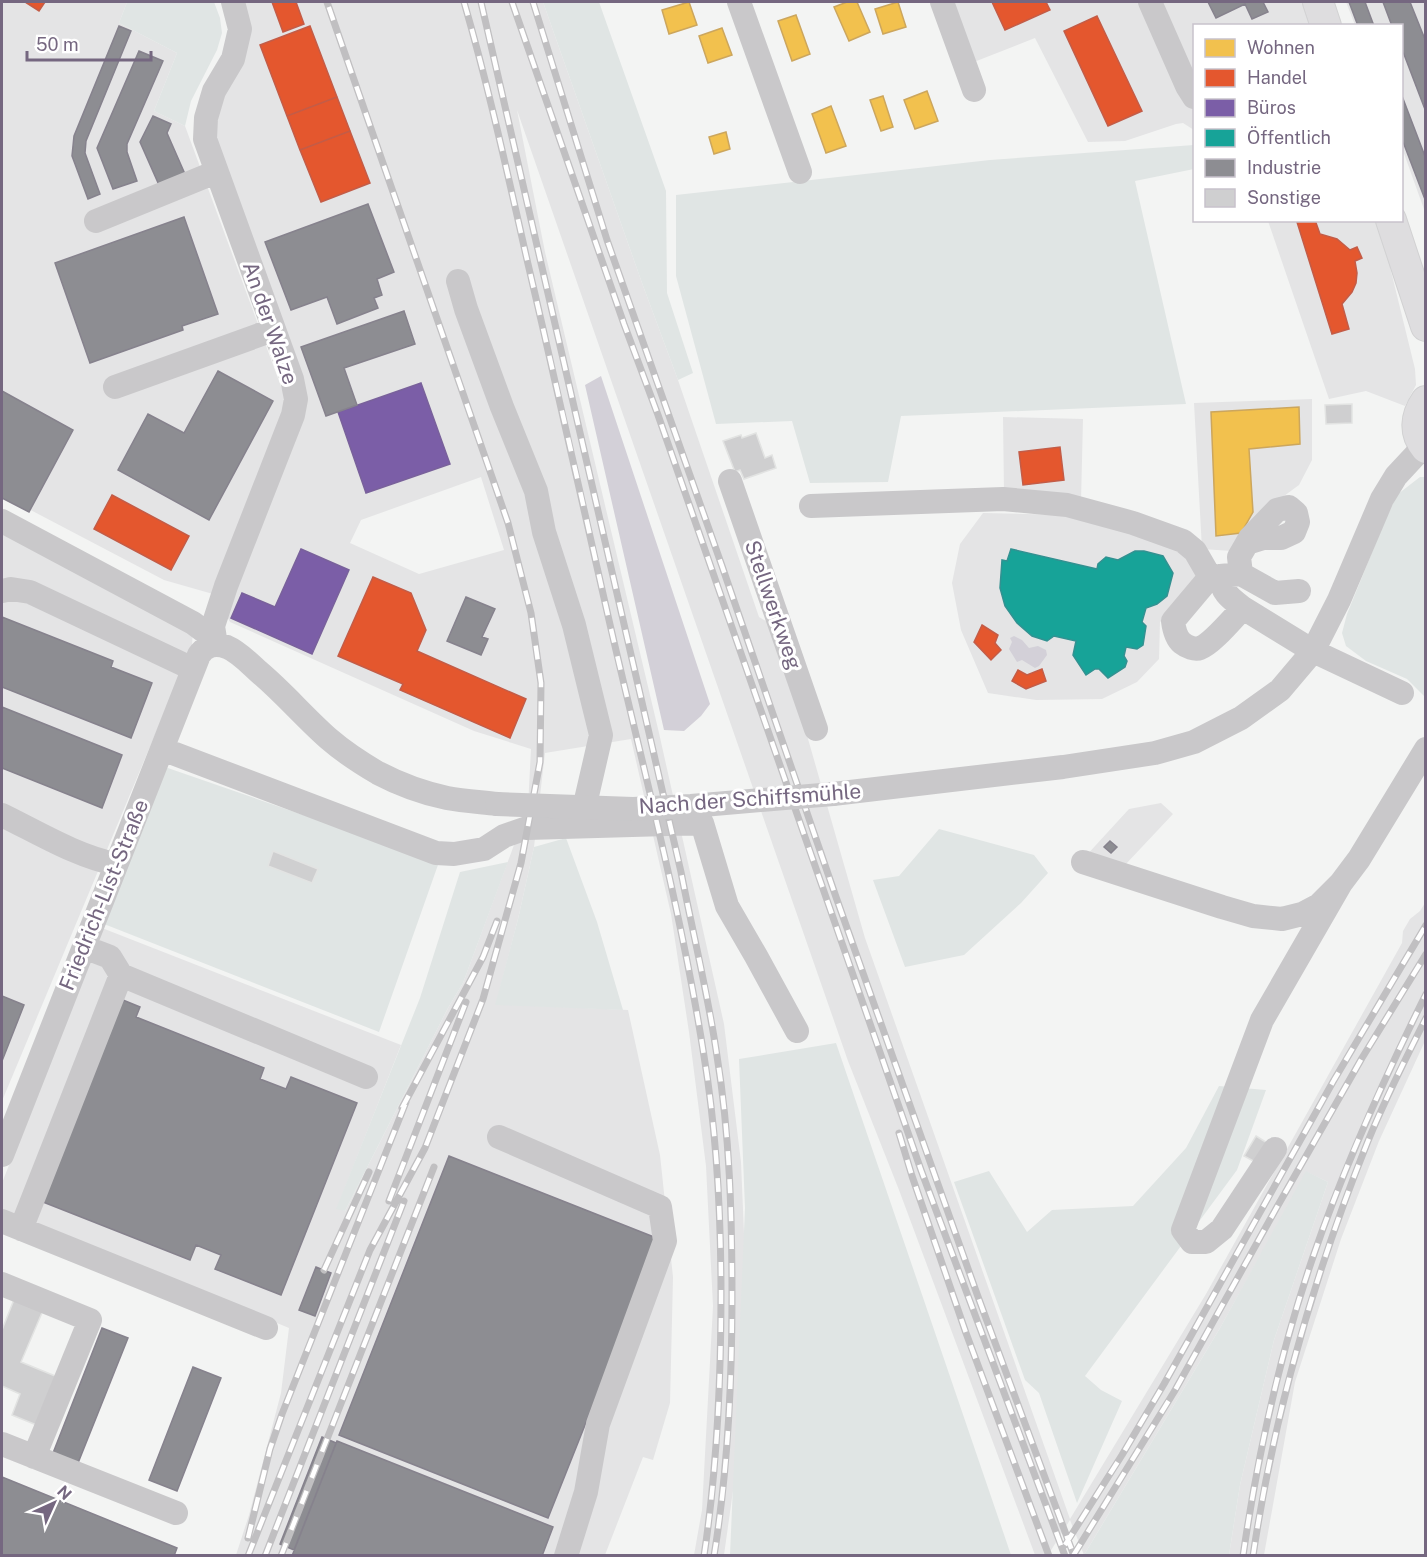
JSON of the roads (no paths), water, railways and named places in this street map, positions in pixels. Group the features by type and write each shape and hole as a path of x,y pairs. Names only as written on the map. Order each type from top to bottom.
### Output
{"main road":[{"path":"1318,2 1325,24"},
{"path":"1392,222 1425,326"},
{"path":"1425,401 1419,412 1417,424 1418,436 1425,447"}],"street":[{"name":"An der Walze","path":"216,645 213,626 226,586 293,415 296,399 292,380 205,139 206,118 214,91 233,59 240,29 233,2"},
{"path":"739,2 800,172"},
{"path":"942,2 974,90"},
{"path":"1150,2 1193,95"},
{"path":"96,221 216,172"},
{"path":"458,281 502,407 536,491 544,532 574,625 601,735 580,826"},
{"path":"115,387 273,330"},
{"name":"Nach der Schiffsmühle","path":"2,521 193,623 209,635 216,645 234,652 268,680 330,740 354,759 408,787 447,798 497,804 633,808 691,806 834,794 1063,767 1155,753 1194,742 1241,718 1280,690 1313,651 1339,600 1382,499 1396,476 1425,447"},
{"name":"Stellwerkweg","path":"730,481 816,729"},
{"path":"810,506 1003,499 1067,505 1132,523 1183,541 1224,576 1275,593 1299,591"},
{"path":"1243,608 1211,641 1200,648 1190,648 1180,642 1174,630 1173,621 1224,576 1247,543"},
{"path":"1224,576 1221,586 1228,597 1243,608 1313,651 1402,693"},
{"path":"2,591 30,592 193,669"},
{"name":"Friedrich-List-Straße","path":"4,1140 84,947 193,669 203,648 216,645"},
{"name":"Nach der Schiffsmühle","path":"162,749 436,853 454,854 484,849 504,836 527,828 702,823 727,906 797,1031"},
{"path":"1275,1149 1222,1229 1206,1242 1192,1242 1183,1230 1262,1020 1341,883 1359,859 1425,749"},
{"path":"2,814 99,861 116,864"},
{"path":"1083,862 1253,916 1282,919 1302,914 1319,905 1341,883"},
{"path":"84,947 110,957 121,975 366,1077"},
{"path":"121,975 11,1225 266,1328"},
{"path":"500,1137 660,1207 665,1241 598,1424 586,1492 566,1556"},
{"path":"2,1284 90,1320 34,1457"},
{"path":"2,1444 176,1513"}],"railway":[{"path":"248,1556 370,1250 425,1148 483,999 521,863 540,762 541,683 531,613 508,523 327,2"},
{"path":"464,2 498,132 658,826 683,941 704,1056 717,1175 721,1294 717,1425 704,1556"},
{"path":"481,2 681,872 717,1056 725,1116 729,1176 732,1297 728,1426 723,1491 714,1556"},
{"path":"512,2 921,1170 1065,1556"},
{"path":"533,2 607,240 836,897 977,1294 1074,1556"},
{"path":"402,1108 483,957 497,921"},
{"path":"1065,1545 1164,1384 1334,1080 1426,925"},
{"path":"1073,1556 1174,1392 1362,1058 1426,954"},
{"path":"1243,1556 1271,1403 1302,1291 1326,1220 1352,1155 1426,994"},
{"path":"389,1201 466,1002"},
{"path":"1253,1556 1284,1397 1313,1293 1368,1141 1426,1018"},
{"path":"248,1538 270,1449 282,1414 406,1102"},
{"path":"899,1133 966,1333 1049,1556"},
{"path":"281,1556 434,1167"},
{"path":"324,1270 369,1172"},
{"path":"265,1556 404,1201"}]}
